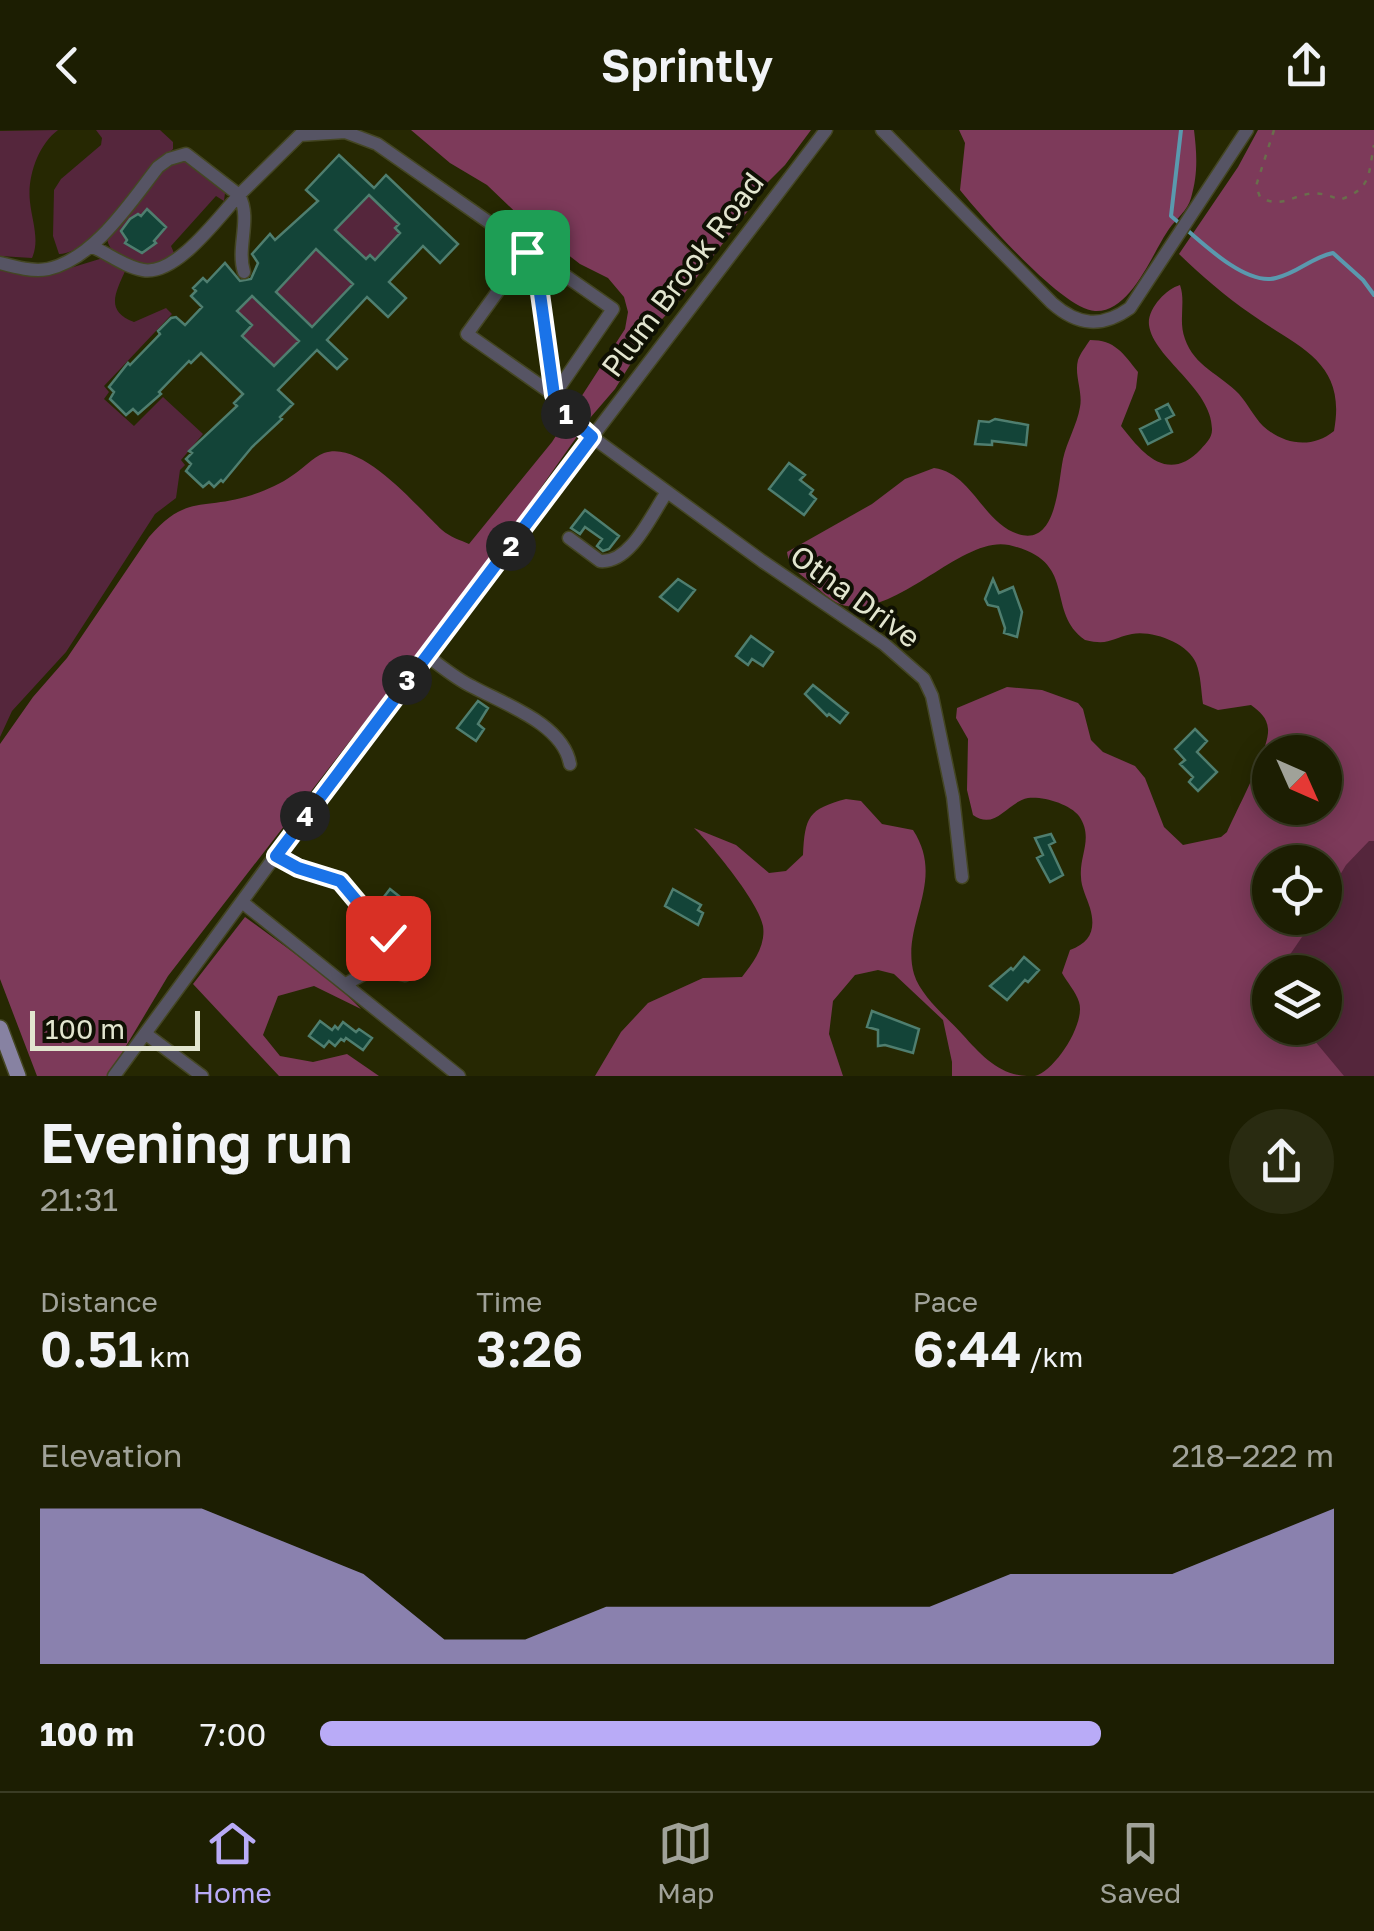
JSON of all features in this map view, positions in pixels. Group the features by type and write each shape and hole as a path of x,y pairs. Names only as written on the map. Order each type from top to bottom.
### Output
{"main road":[{"path":"0,1028 18,1076"}],"street":[{"name":"Plum Brook Road","path":"114,1076 426,655 826,130"},
{"path":"882,130 1052,304 1076,320 1092,323 1106,322 1130,308 1247,130"},
{"path":"93,247 141,270 163,268 188,249 300,135 345,132 377,144 613,309 554,395"},
{"path":"0,263 45,270 73,259 93,247 158,168 169,159 186,154 238,195 245,220 241,264 244,272"},
{"name":"Otha Drive","path":"527,252 467,334 554,395 564,412 592,437 884,644 924,680 932,696 953,797 962,877"},
{"path":"527,252 538,279 554,395"},
{"path":"569,538 600,561 615,560 634,542 667,492"},
{"path":"426,655 470,686 516,706 564,745 570,764"},
{"path":"276,856 298,868 340,881 386,931 387,946 378,969 346,984"},
{"path":"242,902 459,1076"},
{"path":"366,912 363,943 369,963 405,976 418,968"},
{"path":"146,1034 202,1076"}],"path":[{"path":"1274,130 1256,186 1260,197 1270,204 1289,201 1303,193 1323,192 1339,200 1354,195 1366,184 1374,144"}],"shaded area":[{"path":"58,130 45,144 32,172 32,258 0,256 0,131"},
{"path":"96,130 160,130 173,142 173,149 87,241 59,254 53,236 54,190 61,179 101,145 102,138"},
{"path":"411,130 811,130 651,331 615,389 590,418 490,560 168,976 110,1073 37,1076 0,979 0,744 67,658 149,537 162,523 185,509 257,493 284,481 320,455 339,451 372,465 442,530 469,544 552,442 625,329 628,312 624,297 608,278 580,264 528,224 487,185 450,163"},
{"path":"959,130 1194,130 1196,164 1191,198 1130,292 1108,309 1081,307 1044,279 960,190 965,143"},
{"path":"1258,130 1374,130 1374,841 1369,841 1342,872 1342,845 1252,845 1252,935 1303,935 1290,955 1252,955 1252,1045 1318,1045 1344,1076 1035,1076 1060,1056 1078,1022 1079,1002 1062,973 1070,950 1087,939 1092,928 1081,877 1085,832 1075,812 1041,798 1028,798 988,820 973,815 967,790 968,739 956,718 957,708 1007,687 1042,690 1078,703 1091,740 1103,752 1135,766 1145,778 1164,827 1183,845 1221,837 1227,832 1252,780 1252,825 1342,825 1342,735 1267,735 1266,721 1251,705 1218,710 1203,704 1196,663 1185,649 1168,639 1140,633 1105,642 1085,640 1066,615 1053,574 1031,552 1009,545 989,545 968,553 899,594 854,607 828,598 788,558 787,552 872,504 905,479 934,468 958,479 1006,528 1018,534 1041,531 1053,510 1063,459 1079,414 1077,366 1090,340 1112,345 1138,372 1121,426 1129,436 1157,461 1178,464 1189,459 1210,438 1210,415 1194,387 1161,350 1149,325 1158,300 1180,285 1183,332 1189,348 1239,394 1263,426 1298,442 1317,440 1334,431 1333,388 1315,359 1232,300 1179,254 1238,167"},
{"path":"181,160 225,193 224,201 216,196 171,246 174,253 166,259 146,264 125,260 110,248 107,238 164,168"},
{"path":"369,195 399,224 395,228 400,233 375,260 370,255 366,259 323,218"},
{"path":"304,238 361,291 344,294 312,327 264,281 282,285 310,256"},
{"path":"103,258 126,269 115,300 125,318 134,322 166,308 172,314 104,386 109,392 104,399 134,426 163,397 203,434 181,460 185,465 180,470 176,498 155,514 66,652 12,711 0,737 0,270 44,276"},
{"path":"252,296 299,341 263,378 265,357 239,333 252,325 234,308"},
{"path":"1374,750 1374,1076 1333,1076 1292,1045 1342,1045 1342,955 1252,955 1252,1015 1211,984 1255,935 1342,935 1342,845 1332,845"},
{"path":"846,799 861,801 882,824 913,830 922,849 925,885 911,956 922,991 991,1063 1027,1076 952,1076 943,1020 894,974 878,970 855,975 833,1001 829,1034 843,1076 595,1076 621,1032 648,1003 703,978 742,977 761,947 760,916 723,860 694,828 736,845 769,873 786,871 803,855 811,816"},
{"path":"245,917 335,983 361,1009 314,986 278,996 263,1035 280,1056 313,1062 347,1054 379,1076 279,1076 193,984"}],"building":[{"path":"339,155 374,188 386,175 458,244 440,263 423,246 389,282 406,298 388,317 367,297 327,340 347,359 337,369 317,350 278,390 293,404 282,419 223,482 214,487 209,482 203,487 186,471 191,464 186,459 192,453 189,451 237,406 234,403 243,394 201,353 138,414 133,409 126,415 110,399 114,392 109,387 171,318 176,317 185,325 202,307 191,296 203,278 207,282 225,263 240,281 251,279 258,263 252,254 270,234 275,240 318,201 306,190","holes":["369,195 399,224 395,228 400,233 375,260 370,255 366,259 335,230","316,249 353,284 312,327 276,292","252,296 299,341 274,366 242,336 252,325 237,311"]},
{"path":"147,209 166,227 156,243 142,253 125,243 121,231 130,219"},
{"path":"1168,404 1174,415 1166,419 1172,432 1148,444 1140,429 1160,419 1156,410"},
{"path":"995,419 1028,425 1026,445 992,441 992,445 975,444 979,421"},
{"path":"789,463 805,475 800,480 813,490 810,494 816,499 804,515 769,489"},
{"path":"585,510 619,536 609,549 603,551 597,546 602,539 585,527 580,534 571,528"},
{"path":"678,579 695,590 678,611 660,597"},
{"path":"993,579 999,593 1013,587 1022,612 1017,637 1004,633 998,607 988,605 985,599"},
{"path":"751,636 773,652 763,666 752,659 748,665 736,656"},
{"path":"813,685 848,713 840,723 805,694"},
{"path":"478,701 488,708 478,724 484,729 476,741 457,728"},
{"path":"1195,729 1207,741 1197,752 1217,772 1198,791 1189,782 1193,777 1180,764 1185,760 1175,749"},
{"path":"1051,834 1055,842 1049,845 1063,875 1050,882 1037,858 1043,855 1035,838"},
{"path":"390,889 409,904 414,898 422,904 410,920 380,902"},
{"path":"673,889 701,905 698,910 703,913 698,925 665,906"},
{"path":"1024,957 1039,970 1007,1000 990,986"},
{"path":"872,1011 919,1029 913,1053 878,1046 878,1030 867,1027"},
{"path":"320,1021 332,1030 343,1022 372,1038 363,1050 346,1038 335,1046 329,1041 324,1047 309,1036"}],"waterway":[{"path":"1181,130 1171,216 1206,247 1235,268 1263,279 1284,276 1333,253 1374,295"}],"route":[{"path":"388,938 382,924 366,912 347,886 276,856 592,437 564,412 554,395 538,279 527,252"}]}
